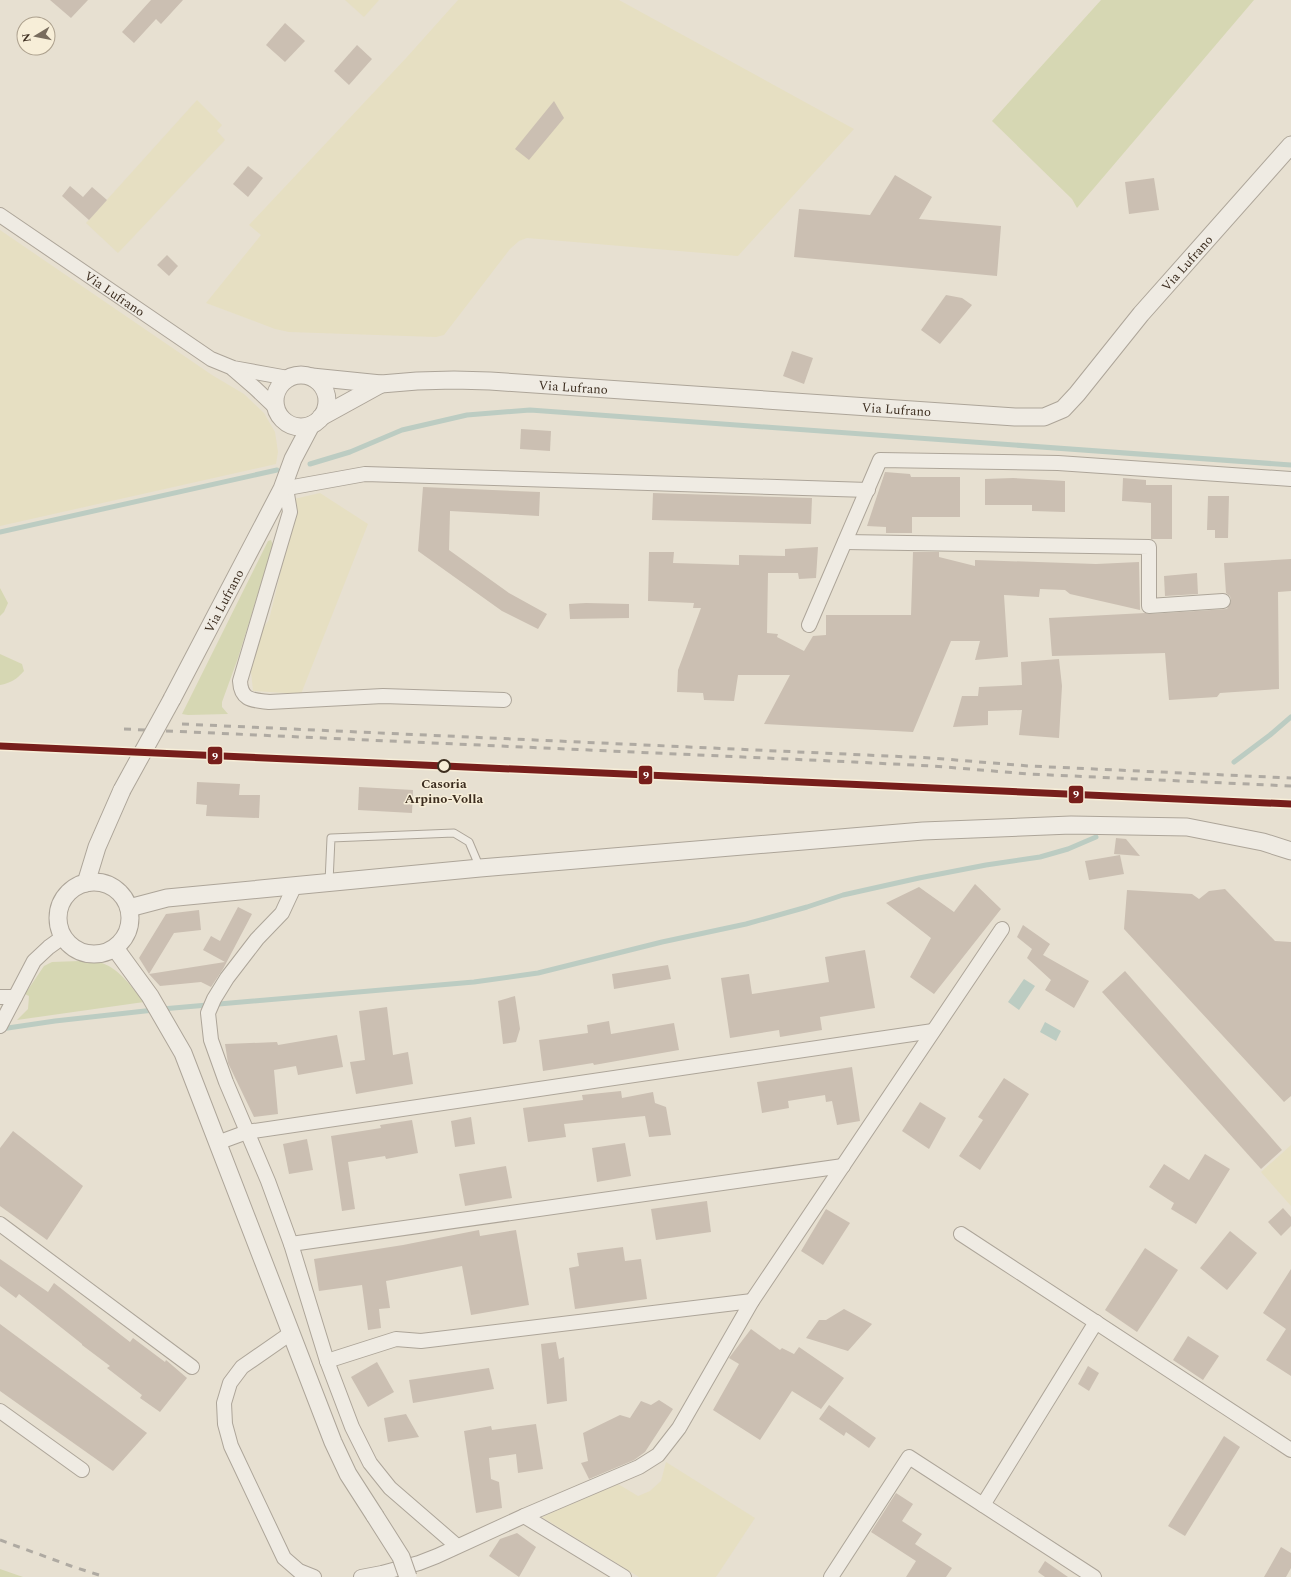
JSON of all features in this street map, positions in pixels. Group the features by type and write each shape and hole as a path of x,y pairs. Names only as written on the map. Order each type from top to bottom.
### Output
{"street":[{"name":"Via Lufrano","path":"312,377 381,384 432,380 490,381 1015,417 1044,417 1063,409 1078,394 1141,314 1291,145"},
{"name":"Via Lufrano","path":"0,214 211,359 233,368 288,378 304,374 319,381 324,388 326,395 327,403 294,459 282,489 172,699 122,790 96,847 86,883"},
{"name":"Via Lufrano","path":"233,368 276,408 280,416 286,422 294,426 302,427 316,421 381,384"},
{"path":"276,408 276,391 281,383 288,378"},
{"name":"Via Lufrano","path":"286,422 294,459"},
{"path":"809,625 880,460 1058,463 1291,479"},
{"path":"282,489 364,474 868,490"},
{"path":"282,489 287,494 290,512 240,681 240,687 246,697 252,700 269,702 383,696 504,700"},
{"path":"845,542 1148,547 1149,606 1223,601"},
{"path":"129,908 167,898 295,885 923,831 1071,825 1187,827 1263,842 1291,851"},
{"path":"97,882 112,887 124,898 129,908 130,919 128,930 123,940 115,948 104,953 93,954 81,952 71,946 63,937 59,927 58,915 61,904 67,894 76,887 86,883 97,882"},
{"path":"295,885 282,913 257,939 214,999 208,1013 211,1040 226,1082 268,1181 291,1244 327,1361 352,1427 370,1463 390,1488 457,1546"},
{"path":"361,1577 419,1563 437,1556 524,1516 639,1467 658,1455 679,1428 752,1301 1002,929"},
{"path":"0,1025 34,961 48,947 63,937"},
{"path":"115,948 150,996 183,1053 333,1442 348,1474 401,1557 408,1577"},
{"path":"0,997 15,997"},
{"path":"217,1143 247,1132 933,1031"},
{"path":"291,1244 843,1166"},
{"path":"0,1224 192,1367"},
{"path":"961,1234 1291,1450"},
{"path":"327,1361 396,1339 421,1341 752,1301"},
{"path":"983,1505 1096,1322"},
{"path":"291,1333 242,1367 230,1383 224,1403 225,1424 231,1446 284,1558 299,1570 314,1577"},
{"path":"0,1411 82,1470"},
{"path":"831,1577 909,1458 1094,1577"},
{"path":"524,1516 624,1577"}],"lane":[{"path":"329,882 330,838 454,833 470,842 480,868"}],"shaded area":[{"path":"345,0 379,0 364,17"},
{"path":"458,0 619,0 854,129 738,256 527,238 519,241 510,249 444,335 436,337 289,332 275,329 206,303 261,235 249,225 407,57"},
{"path":"197,100 222,125 217,131 225,140 118,253 86,223"},
{"path":"0,230 212,375 244,394 264,413 275,432 278,452 276,464 0,526"},
{"path":"320,493 368,524 301,694 253,691 251,671 263,628 269,620 294,517 294,499"},
{"path":"1024,979 1035,986 1019,1010 1008,1002"},
{"path":"1045,1022 1061,1031 1056,1041 1040,1032"},
{"path":"1291,1145 1291,1206 1261,1172"},
{"path":"666,1462 755,1518 716,1577 639,1577 542,1517 618,1484 638,1496 650,1491 661,1481"}],"green space":[{"path":"1101,0 1254,0 1077,208 1072,199 992,121"},
{"path":"271,540 273,545 238,658 222,702 222,707 228,714 182,714 268,541"},
{"path":"0,588 8,603 4,612 0,616"},
{"path":"0,654 22,664 24,671 14,680 0,685"},
{"path":"52,962 100,962 109,966 126,980 144,1002 17,1020 28,1009 29,996 25,994 44,966"},
{"path":"0,1569 23,1577 0,1577"}],"building":[{"path":"50,0 88,0 71,18"},
{"path":"151,0 183,0 161,24 156,19 134,43 122,32"},
{"path":"285,23 305,41 285,62 266,45"},
{"path":"357,45 372,59 349,85 334,71"},
{"path":"554,101 564,118 529,160 515,149"},
{"path":"248,166 263,178 248,197 233,184"},
{"path":"895,175 932,197 919,219 1001,226 997,276 794,257 799,209 870,215"},
{"path":"1154,178 1159,210 1129,214 1125,182"},
{"path":"70,186 83,197 92,187 107,200 89,220 62,196"},
{"path":"167,255 178,266 169,276 157,265"},
{"path":"946,295 962,298 972,305 940,344 921,330"},
{"path":"792,351 813,358 804,384 783,376"},
{"path":"521,429 551,431 550,451 520,449"},
{"path":"885,472 910,474 911,477 960,477 960,517 912,517 912,533 886,533 886,527 867,526"},
{"path":"1013,478 1065,481 1065,512 1032,511 1032,505 985,505 985,479"},
{"path":"1123,478 1146,480 1146,485 1172,485 1172,539 1151,539 1151,503 1122,501"},
{"path":"423,487 540,492 539,516 450,511 449,550 509,593 547,614 538,629 502,611 418,551"},
{"path":"653,493 812,498 811,524 652,520"},
{"path":"1208,496 1229,496 1228,538 1215,538 1215,530 1207,530"},
{"path":"818,547 816,578 799,579 798,573 768,573 767,633 778,634 777,637 804,651 813,636 826,635 826,615 911,615 913,552 939,552 939,557 975,566 975,560 1096,564 1139,562 1140,610 1070,594 1065,590 1040,589 1039,597 1004,595 1008,657 975,660 980,641 951,641 913,732 764,724 790,675 738,675 734,701 704,700 703,693 677,692 678,670 701,608 693,608 694,603 648,601 649,552 674,552 673,563 739,565 739,555 785,556 785,549"},
{"path":"1291,559 1291,591 1278,592 1279,689 1220,693 1217,697 1169,700 1165,653 1052,656 1049,618 1227,609 1231,601 1230,596 1226,593 1224,563"},
{"path":"1197,573 1198,594 1165,596 1164,576"},
{"path":"569,604 629,604 629,618 570,619"},
{"path":"1059,659 1062,686 1059,738 1019,735 1022,710 988,711 988,725 953,727 962,696 978,696 979,687 1022,685 1021,662"},
{"path":"197,782 240,784 239,795 260,795 259,818 206,816 207,805 196,804"},
{"path":"359,787 413,790 412,813 358,810"},
{"path":"1116,838 1126,839 1140,856 1114,854"},
{"path":"1120,855 1124,874 1089,880 1085,861"},
{"path":"975,884 1001,909 934,994 910,977 931,938 886,903 919,887 954,912"},
{"path":"1225,889 1275,941 1291,942 1291,1096 1284,1102 1124,929 1127,890 1192,894 1199,899 1209,891"},
{"path":"238,907 252,914 223,969 211,987 201,982 160,986 149,974 225,962 203,950 211,936 220,941"},
{"path":"199,910 201,930 174,933 149,974 139,958 166,914"},
{"path":"1023,925 1050,944 1043,955 1089,981 1074,1008 1045,990 1051,980 1027,958 1032,949 1017,937"},
{"path":"865,950 875,1008 820,1017 822,1030 780,1037 779,1030 730,1038 721,978 749,974 752,994 829,982 825,957"},
{"path":"668,965 671,979 614,989 612,974"},
{"path":"1125,971 1282,1150 1261,1169 1102,992"},
{"path":"515,996 520,1029 516,1042 503,1044 498,1001"},
{"path":"387,1007 393,1055 408,1052 413,1084 356,1094 350,1062 365,1060 359,1011"},
{"path":"609,1021 611,1034 674,1023 679,1050 594,1065 593,1063 543,1071 539,1040 588,1033 587,1025"},
{"path":"337,1035 343,1067 298,1075 296,1066 274,1070 278,1114 254,1117 228,1063 225,1044 277,1042 278,1045"},
{"path":"852,1067 860,1121 837,1125 832,1101 826,1102 825,1095 788,1101 789,1108 762,1113 757,1082"},
{"path":"1004,1078 1029,1094 980,1170 959,1156 983,1120 978,1117"},
{"path":"621,1091 622,1098 653,1092 655,1103 666,1107 671,1135 649,1137 645,1116 564,1124 566,1137 528,1142 523,1108 583,1100 582,1095"},
{"path":"920,1102 946,1118 929,1149 902,1131"},
{"path":"471,1117 475,1144 455,1147 451,1121"},
{"path":"412,1120 418,1153 386,1159 385,1156 348,1162 355,1209 342,1211 331,1136 381,1128 380,1125"},
{"path":"13,1131 83,1186 47,1240 0,1206 0,1148"},
{"path":"307,1139 313,1170 289,1174 283,1144"},
{"path":"625,1143 631,1176 597,1182 592,1148"},
{"path":"1205,1154 1230,1169 1196,1224 1171,1209 1174,1203 1149,1187 1164,1164 1189,1180"},
{"path":"506,1166 512,1198 465,1206 459,1174"},
{"path":"707,1201 711,1232 656,1240 651,1209"},
{"path":"1283,1208 1291,1217 1291,1226 1281,1236 1268,1222"},
{"path":"826,1209 850,1223 823,1265 801,1251"},
{"path":"479,1230 480,1236 516,1230 529,1305 471,1315 462,1266 386,1281 390,1308 379,1309 381,1328 368,1330 362,1285 319,1291 314,1259 403,1245"},
{"path":"1230,1231 1257,1253 1227,1290 1200,1268"},
{"path":"623,1247 625,1261 641,1259 647,1299 575,1309 569,1268 579,1266 577,1253"},
{"path":"1145,1248 1178,1270 1137,1332 1105,1310"},
{"path":"0,1259 48,1292 54,1283 130,1342 133,1338 165,1362 166,1360 187,1378 160,1412 140,1398 142,1395 107,1368 110,1366 19,1294 16,1298 0,1286"},
{"path":"1291,1269 1291,1376 1266,1360 1286,1329 1263,1313"},
{"path":"844,1309 872,1324 848,1351 806,1338 819,1320 826,1320"},
{"path":"0,1324 147,1433 113,1471 0,1391"},
{"path":"751,1329 780,1350 782,1348 794,1354 799,1347 844,1378 821,1409 792,1391 760,1440 713,1410 739,1364 729,1358"},
{"path":"1188,1336 1219,1356 1203,1380 1173,1360"},
{"path":"556,1342 559,1359 564,1357 567,1401 547,1404 541,1344"},
{"path":"377,1362 394,1392 368,1407 351,1377"},
{"path":"1088,1366 1099,1373 1089,1391 1078,1384"},
{"path":"489,1368 494,1389 413,1403 409,1380"},
{"path":"659,1400 673,1409 645,1452 634,1460 589,1479 581,1463 588,1461 583,1433 620,1415 630,1418 641,1401 651,1405"},
{"path":"829,1405 876,1438 869,1448 846,1432 844,1436 819,1419"},
{"path":"406,1414 419,1437 388,1442 384,1418"},
{"path":"536,1424 543,1469 518,1473 516,1454 489,1458 491,1479 499,1482 502,1508 476,1513 464,1431 491,1426 492,1430"},
{"path":"1224,1436 1240,1447 1185,1536 1168,1526"},
{"path":"896,1493 913,1504 902,1521 922,1534 915,1544 952,1568 946,1577 906,1577 916,1561 871,1532"},
{"path":"517,1533 536,1547 519,1577 489,1556 500,1539"},
{"path":"1281,1547 1291,1553 1291,1568 1286,1577 1264,1577"},
{"path":"1045,1561 1068,1577 1045,1577 1038,1572"}],"waterway":[{"path":"310,464 350,452 402,430 467,415 530,410 1291,465"},
{"path":"0,532 277,470"},
{"path":"1234,762 1291,717"},
{"path":"162,1009 474,982 538,973 662,942 746,924 843,895 986,865 1040,857 1068,849 1096,837"},
{"path":"1,1029 55,1021 154,1010"}],"railway":[{"path":"182,724 932,758 1029,766 1291,778"},
{"path":"124,729 854,762 933,766 1029,774 1291,786"},
{"path":"0,1540 105,1577"}],"transit line":[{"name":"9","path":"0,746 1291,804"}],"place":[{"name":"Casoria Arpino-Volla","path":"444,766"}]}
